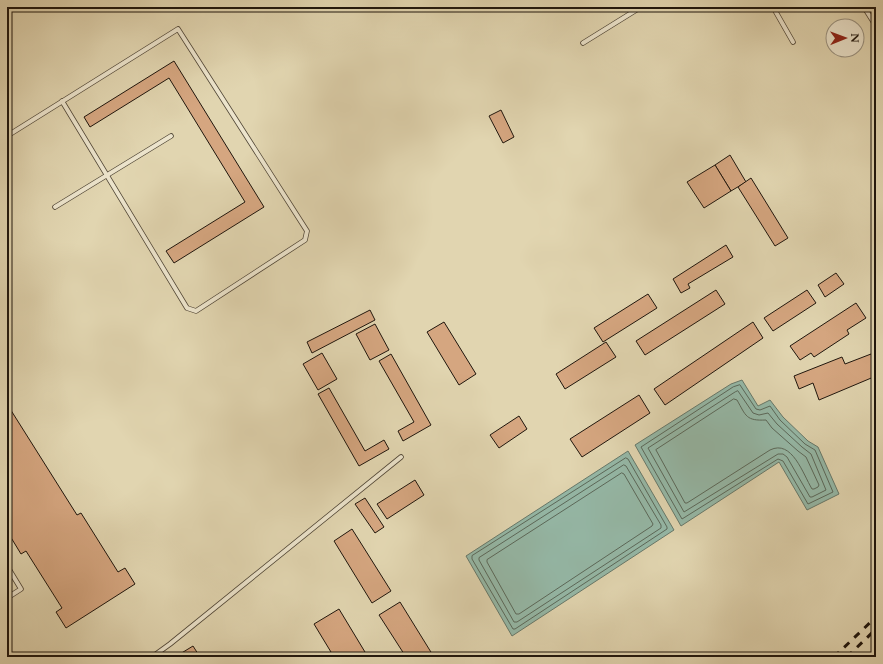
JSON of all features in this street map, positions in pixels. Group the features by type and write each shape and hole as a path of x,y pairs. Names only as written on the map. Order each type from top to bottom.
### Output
{"lane":[{"path":"583,43 641,7"},
{"path":"773,7 793,42"},
{"path":"864,7 876,26"},
{"path":"7,136 62,101 178,29 307,231 305,240 196,311 187,308 62,101"},
{"path":"55,207 171,136"},
{"path":"152,657 402,456"},
{"path":"7,566 21,589 7,598"}],"water":[{"path":"742,380 758,406 770,400 783,417 808,441 818,447 839,494 807,510 779,462 681,526 635,445 731,384"},
{"path":"628,451 674,530 512,636 466,556"}],"building":[{"path":"871,7 876,7 876,14"},
{"path":"174,61 264,207 174,263 166,251 245,202 169,78 90,127 84,117"},
{"path":"501,110 514,137 503,143 489,116"},
{"path":"730,155 746,182 731,191 715,165"},
{"path":"715,165 731,191 704,208 687,182"},
{"path":"751,178 788,238 775,246 738,187"},
{"path":"726,245 733,257 688,284 690,288 681,293 673,279"},
{"path":"836,273 844,284 825,297 818,285"},
{"path":"716,290 725,304 645,355 636,341"},
{"path":"807,290 816,303 773,331 764,318"},
{"path":"648,294 657,308 603,342 594,328"},
{"path":"856,303 866,318 847,330 849,334 814,357 811,353 800,360 790,346"},
{"path":"370,310 375,320 312,353 307,342"},
{"path":"444,322 476,374 459,385 427,332"},
{"path":"753,322 763,338 665,405 654,389"},
{"path":"375,324 389,350 370,360 356,334"},
{"path":"606,342 616,357 565,389 556,374"},
{"path":"322,353 337,379 318,390 303,364"},
{"path":"391,354 431,425 403,441 398,431 414,422 379,361"},
{"path":"871,354 876,366 876,376 819,400 813,383 799,389 794,376 842,357 845,364"},
{"path":"329,388 365,451 384,440 389,449 359,466 318,394"},
{"path":"639,395 650,413 582,457 570,439"},
{"path":"7,404 77,515 81,513 118,572 125,568 135,584 66,628 56,612 62,608 26,551 21,554 7,531"},
{"path":"519,416 527,429 499,448 490,435"},
{"path":"415,480 424,495 387,519 377,504"},
{"path":"365,498 384,527 375,533 355,504"},
{"path":"352,529 391,591 372,603 334,541"},
{"path":"400,602 434,657 406,657 379,615"},
{"path":"339,609 368,657 334,657 314,624"},
{"path":"193,646 200,657 175,657"}],"railway":[{"path":"834,657 876,617"},
{"path":"847,657 876,629"}]}
